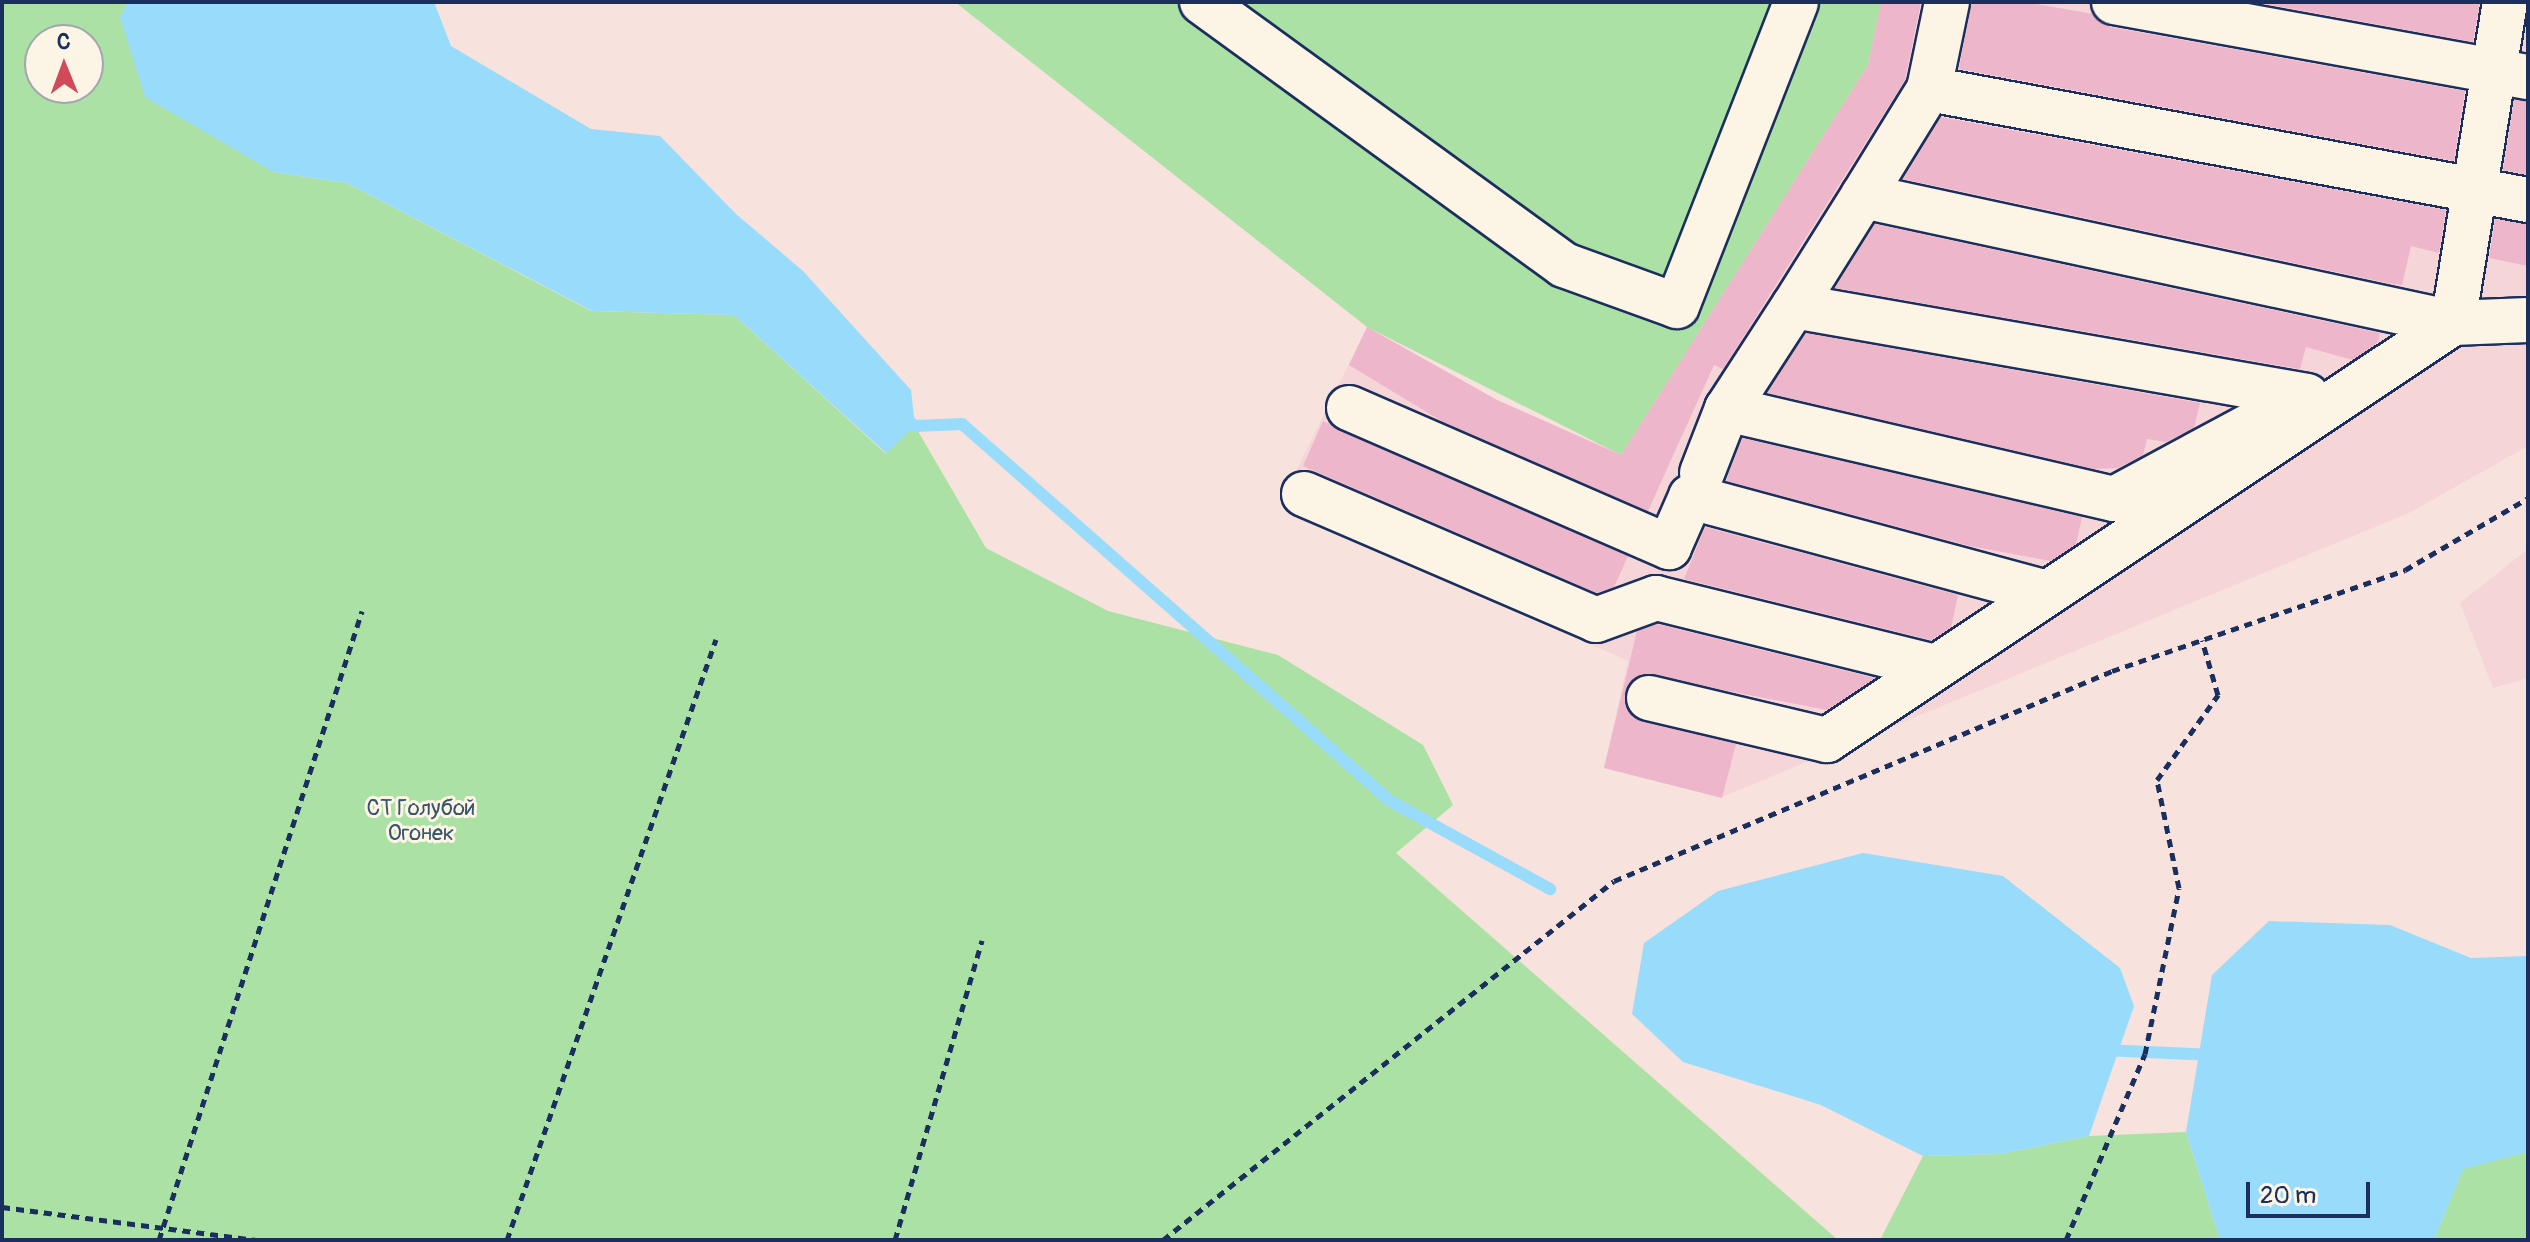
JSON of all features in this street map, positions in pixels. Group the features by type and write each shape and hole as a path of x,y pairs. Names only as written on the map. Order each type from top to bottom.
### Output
{"lane":[{"path":"1202,2 1252,16 1564,265 1677,306 1796,2"},
{"path":"1702,473 1727,409 1929,89 1947,2"},
{"path":"2114,2 2511,74"},
{"path":"1649,698 1827,740 2453,323 2474,192 2511,74 2505,2"},
{"path":"1929,89 2528,200"},
{"path":"1863,196 2453,323 2528,320"},
{"path":"1794,306 2307,396"},
{"path":"1727,409 2114,499 2307,396 2453,323"},
{"path":"1349,408 1669,547 1691,497 2046,593"},
{"path":"1304,494 1596,620 1656,598 1935,667"}],"path":[{"path":"1163,1240 1614,881 2112,671 2405,570 2528,498"},
{"path":"159,1240 362,611"},
{"path":"507,1240 716,639"},
{"path":"2066,1240 2145,1054 2179,888 2157,780 2218,695 2202,640"},
{"path":"895,1240 982,940"},
{"path":"2,1207 257,1240"}],"shaded area":[{"path":"1881,2 2528,2 2528,446 2411,512 1722,797 1604,768 1628,661 1280,504 1367,327 1497,400 1621,454"},
{"path":"2528,549 2528,678 2493,688 2460,603"}],"green space":[{"name":"СТ Голубой Огонек","path":"2,2 128,2 120,18 273,172 347,183 591,311 734,315 885,453 915,426 986,548 1108,611 1278,655 1423,745 1453,805 1396,853 1838,1240 2,1240"},
{"path":"955,2 1881,2 1868,65 1621,455 1367,327"},
{"path":"2186,1132 2220,1240 1880,1240 1923,1156 2001,1154 2089,1136"},
{"path":"2528,1152 2528,1240 2434,1240 2463,1168"}],"water":[{"path":"128,2 434,2 451,46 591,129 660,136 736,214 803,271 911,390 915,426 886,453 734,315 592,311 347,183 273,172 145,97 120,17"},
{"path":"1863,853 2003,876 2120,968 2134,1006 2089,1136 2001,1154 1923,1156 1821,1105 1683,1062 1632,1014 1644,943 1718,891"},
{"path":"2269,921 2390,925 2471,958 2528,956 2528,1152 2463,1169 2434,1240 2220,1240 2186,1132 2212,975"}],"building":[{"path":"1881,2 1921,2 1905,80 1723,369 1714,365 1648,511 1443,422 1349,365 1367,327 1497,400 1621,455 1868,65"},
{"path":"1971,2 2025,2 2093,14 2110,27 2465,91 2454,161 1959,69"},
{"path":"2254,2 2480,2 2473,42"},
{"path":"2514,100 2528,101 2528,175 2503,170"},
{"path":"1941,117 2446,210 2439,253 2411,246 2402,285 1903,179"},
{"path":"2495,219 2528,224 2528,266 2489,258"},
{"path":"1875,224 2380,333 2378,342 2353,360 2306,347 2300,369 1835,288"},
{"path":"1806,333 2200,403 2194,428 2166,442 2147,439 2143,455 2118,468 2094,469 1767,393"},
{"path":"1323,421 1628,556 1614,587 1597,593 1303,466"},
{"path":"1742,438 2082,517 2076,544 2051,561 1970,546 1726,481"},
{"path":"1705,527 1958,595 1951,628 1931,640 1684,579"},
{"path":"1657,624 1875,678 1827,710 1641,674 1625,693 1632,717 1736,744 1722,798 1604,768 1637,631"}],"waterway":[{"path":"905,418 915,426 962,424 1390,801 1550,889"},
{"path":"2104,1050 2213,1055"}]}
